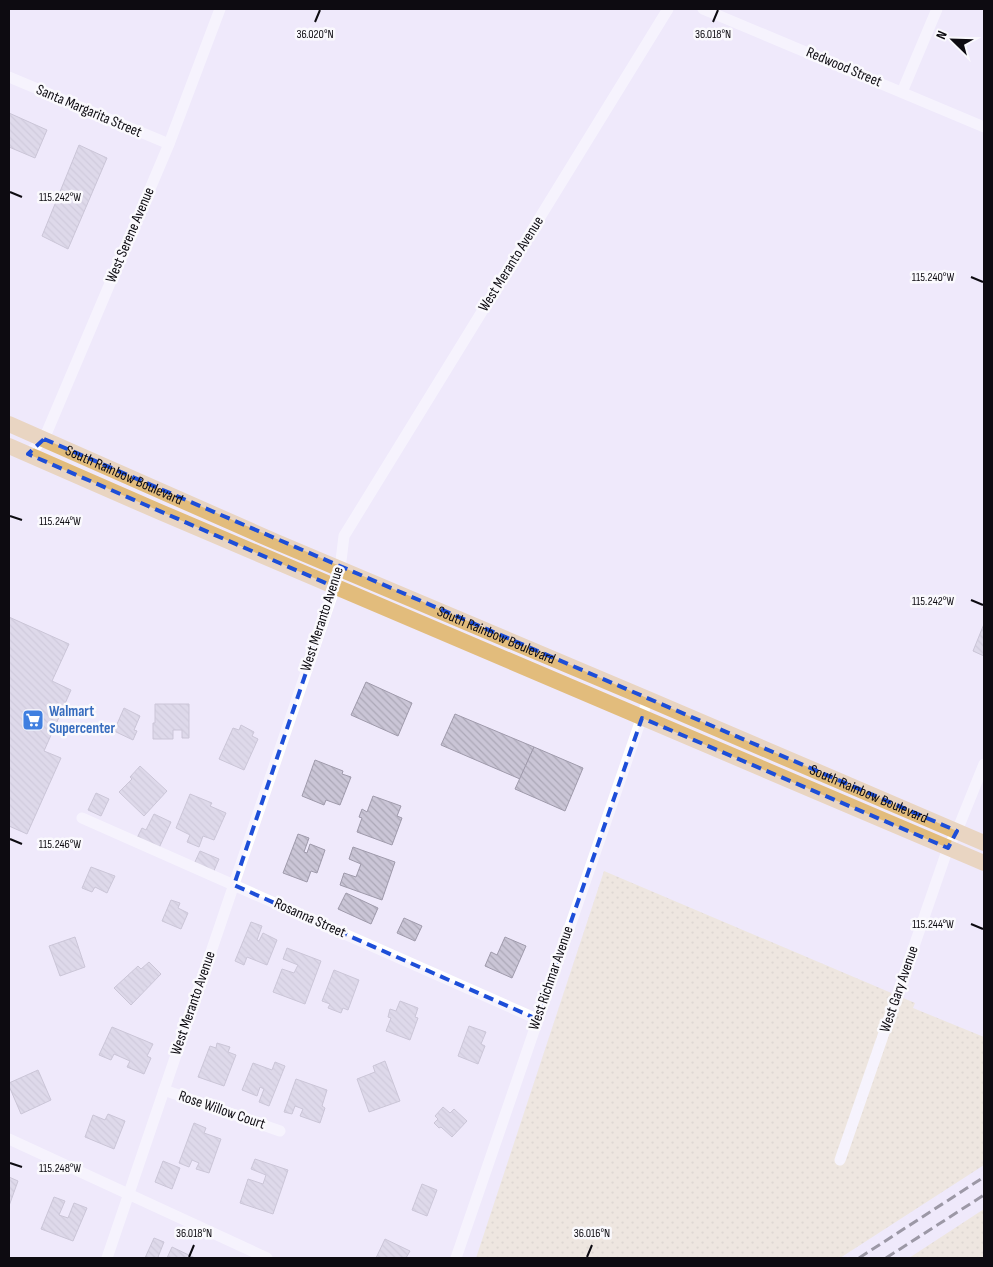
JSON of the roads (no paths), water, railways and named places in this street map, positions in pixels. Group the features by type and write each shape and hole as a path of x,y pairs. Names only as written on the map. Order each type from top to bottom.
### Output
{"main road":[{"name":"South Rainbow Boulevard","path":"9,424 340,569 984,843"},
{"name":"South Rainbow Boulevard","path":"9,446 984,863"}],"street":[{"name":"West Serene Avenue","path":"28,454 44,440 169,144 220,9"},
{"name":"West Meranto Avenue","path":"106,1258 335,587 340,569 344,536 668,9"},
{"name":"Redwood Street","path":"703,9 984,127"},
{"path":"902,92 937,9"},
{"name":"Santa Margarita Street","path":"9,77 169,144"},
{"name":"West Richmar Avenue","path":"456,1258 648,699"},
{"name":"West Gary Avenue","path":"840,1160 948,848 957,831 984,764"},
{"name":"Rosanna Street","path":"82,818 537,1019"},
{"name":"Rose Willow Court","path":"164,1090 280,1130"},
{"path":"9,1139 267,1258"}],"railway":[{"path":"859,1258 984,1177"},
{"path":"886,1258 984,1195"}],"place":[{"name":"Walmart Supercenter","path":"33,720"}]}
